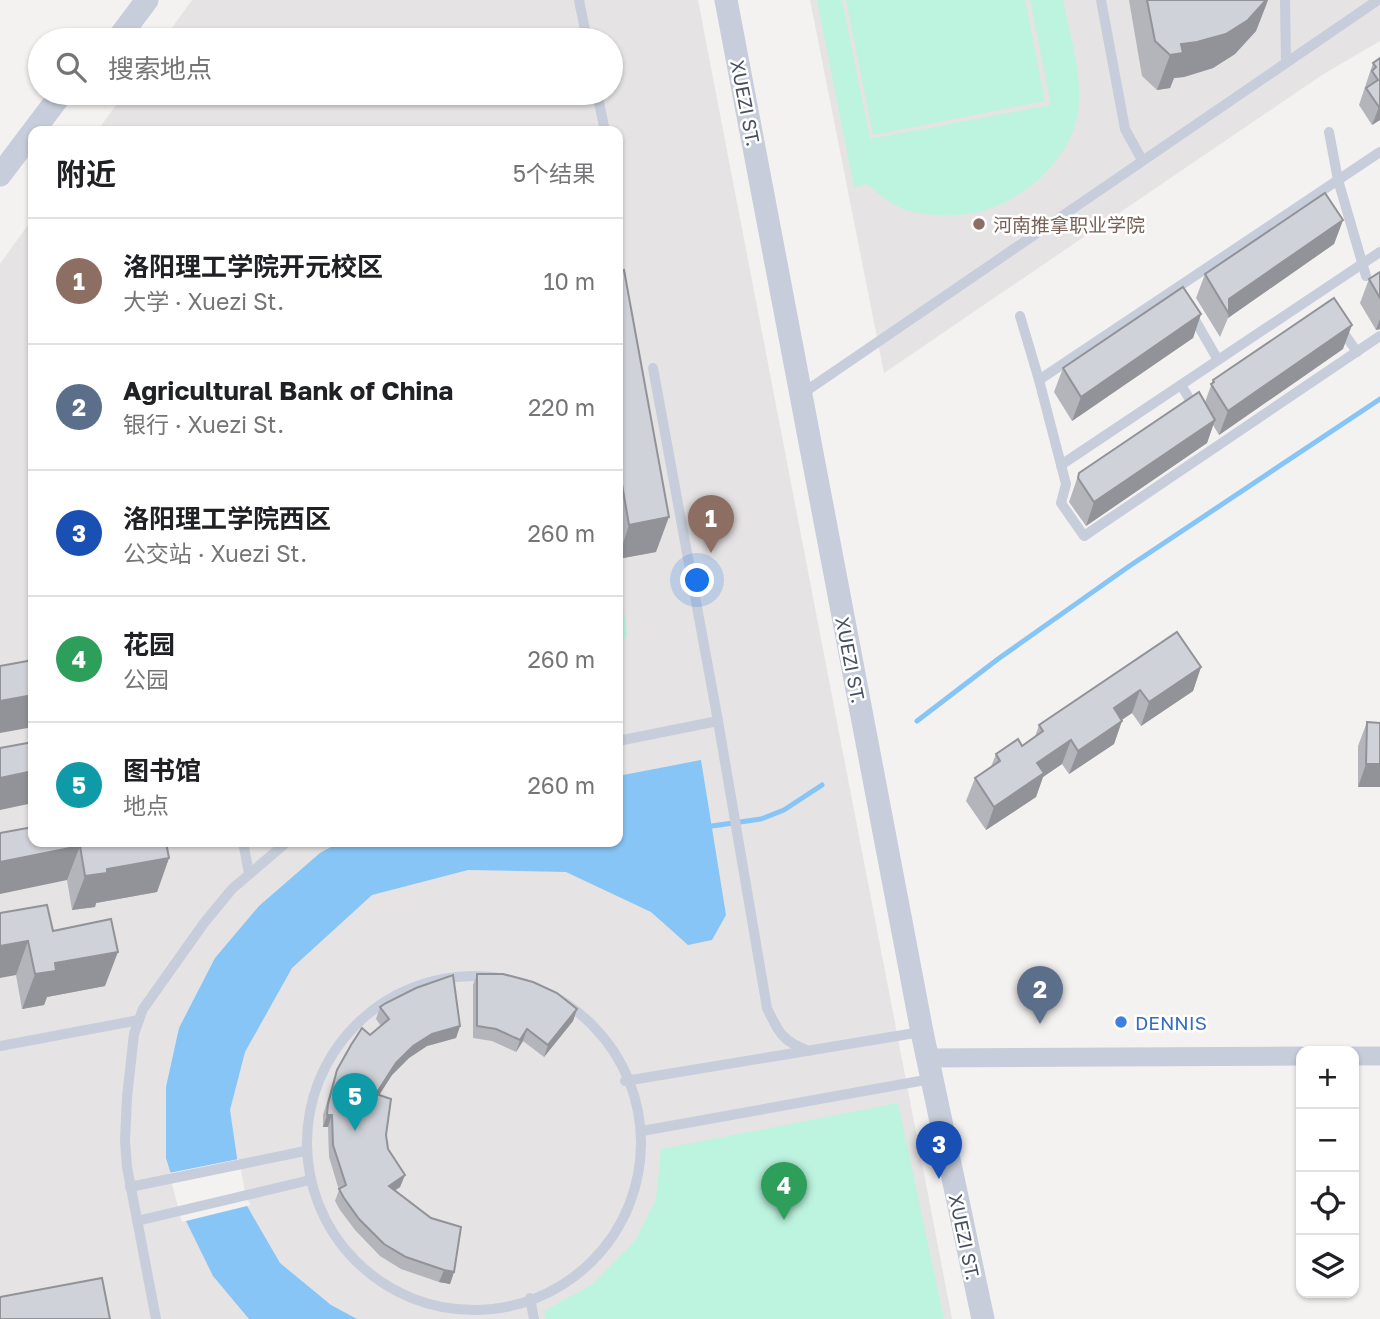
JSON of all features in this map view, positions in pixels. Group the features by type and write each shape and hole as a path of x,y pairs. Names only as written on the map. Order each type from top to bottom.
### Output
{"street":[{"path":"110,28 131,0"},
{"path":"126,28 147,0"},
{"name":"XUEZI ST.","path":"726,0 805,391"},
{"name":"XUEZI ST.","path":"734,0 925,1032 983,1319"},
{"path":"37,126 53,105"},
{"path":"53,126 69,105"},
{"path":"0,176 28,139"},
{"path":"0,196 28,159"},
{"path":"932,1069 1296,1056"},
{"path":"1359,1056 1380,1056"},
{"name":"XUEZI ST.","path":"932,1069 989,1319"}],"lane":[{"path":"579,0 585,28"},
{"path":"1101,0 1125,129 1142,160"},
{"path":"1285,0 1286,62"},
{"path":"805,391 1378,0"},
{"path":"600,105 604,126"},
{"path":"1329,132 1338,180 1366,276"},
{"path":"1039,380 1380,152"},
{"path":"1061,465 1380,252"},
{"path":"1176,289 1218,360"},
{"path":"1316,295 1323,304"},
{"path":"1020,316 1066,484 1061,503 1084,536 1380,336"},
{"path":"1336,323 1357,352"},
{"path":"653,368 718,722 766,1008 785,1040 809,1051"},
{"path":"1181,385 1199,415"},
{"path":"1211,436 1217,446"},
{"path":"623,740 718,722"},
{"path":"244,847 249,873"},
{"path":"156,1319 130,1187 125,1141 134,1034 143,1009 160,982 204,923 232,889 281,847"},
{"path":"462,979 494,979 534,988 557,998 587,1019 611,1050 642,1131 641,1174 626,1219 585,1269 551,1291 530,1298 480,1307 443,1307 415,1300 378,1280 345,1248 319,1208 305,1151 305,1130 310,1104 333,1057 359,1023 389,999 423,985 462,979"},
{"path":"0,1046 139,1020"},
{"path":"625,1081 925,1032"},
{"path":"642,1131 932,1069"},
{"path":"130,1187 305,1151"},
{"path":"137,1221 310,1180"},
{"path":"530,1298 534,1319"}],"shaded area":[{"path":"192,0 698,0 952,1319 0,1319 0,264 28,225 28,847 623,847 623,126 101,126 116,105 623,105 623,28 172,28"},
{"name":"河南推拿职业学院","path":"810,0 1380,0 1380,41 1322,75 884,373"}],"green space":[{"path":"817,0 842,0 870,139 1051,105 1030,0 1063,0 1079,84 1078,112 1066,145 1044,174 1030,187 998,205 974,213 947,215 912,212 882,197 867,184 854,187"},
{"path":"846,0 1025,0 1045,101 873,135"},
{"path":"623,608 628,635 623,640"},
{"path":"898,1103 944,1319 545,1319 544,1311 593,1284 635,1241 656,1199 661,1149"}],"water":[{"path":"701,760 726,915 712,940 688,945 651,912 566,872 468,870 372,895 292,968 245,1052 230,1110 243,1199 280,1263 331,1305 357,1319 249,1319 213,1276 185,1219 166,1158 166,1087 179,1028 215,958 259,906 320,853 331,847 623,847 623,775"}],"pier":[{"path":"239,1159 246,1198 251,1205 182,1222 169,1173"}],"building":[{"path":"1147,0 1266,0 1248,20 1226,34 1181,44 1183,53 1170,55 1155,41"},
{"path":"1380,58 1379,107 1366,88 1378,80 1372,71 1376,67 1373,63"},
{"path":"1325,193 1343,220 1229,299 1229,314 1205,274"},
{"path":"623,270 669,517 629,525 623,490"},
{"path":"1380,272 1380,298 1369,279"},
{"path":"1183,287 1201,314 1081,397 1063,368"},
{"path":"1334,298 1352,325 1228,411 1211,384 1213,380"},
{"path":"1199,392 1215,420 1094,502 1078,478 1079,473"},
{"path":"1177,632 1201,667 1149,702 1140,690 1114,708 1122,721 1078,751 1071,740 1037,763 1044,773 994,807 975,778 1000,761 996,754 1018,739 1022,746 1043,731 1039,725"},
{"path":"28,661 28,696 0,701 0,666"},
{"path":"1367,722 1380,723 1380,764 1366,764"},
{"path":"28,743 28,772 0,778 0,748"},
{"path":"28,828 28,847 75,847 0,862 0,833"},
{"path":"80,847 167,847 169,858 107,869 107,873 85,876"},
{"path":"47,905 53,931 111,919 118,952 55,963 56,971 35,974 28,941 0,946 0,913"},
{"path":"477,974 503,974 533,982 557,993 577,1009 548,1045 527,1029 520,1040 496,1029 477,1026"},
{"path":"453,975 460,1026 432,1034 413,1046 396,1063 376,1094 391,1099 386,1135 388,1149 405,1175 389,1186 431,1218 461,1227 454,1272 406,1257 384,1244 359,1219 339,1189 346,1185 333,1145 332,1115 327,1115 337,1070 351,1045 362,1028 370,1035 389,1019 380,1007 416,988"},
{"path":"102,1278 110,1319 0,1319 0,1297"}],"waterway":[{"path":"917,721 998,659 1128,567 1380,399"},
{"path":"712,826 761,819 784,810 822,785"}],"place":[{"name":"河南推拿职业学院","path":"979,224"},
{"name":"洛阳理工学院开元校区","path":"711,553"},
{"name":"DENNIS","path":"1121,1022"},
{"name":"Agricultural Bank of China","path":"1040,1024"},
{"name":"图书馆","path":"355,1131"},
{"name":"洛阳理工学院西区","path":"939,1179"},
{"name":"花园","path":"784,1220"}]}
